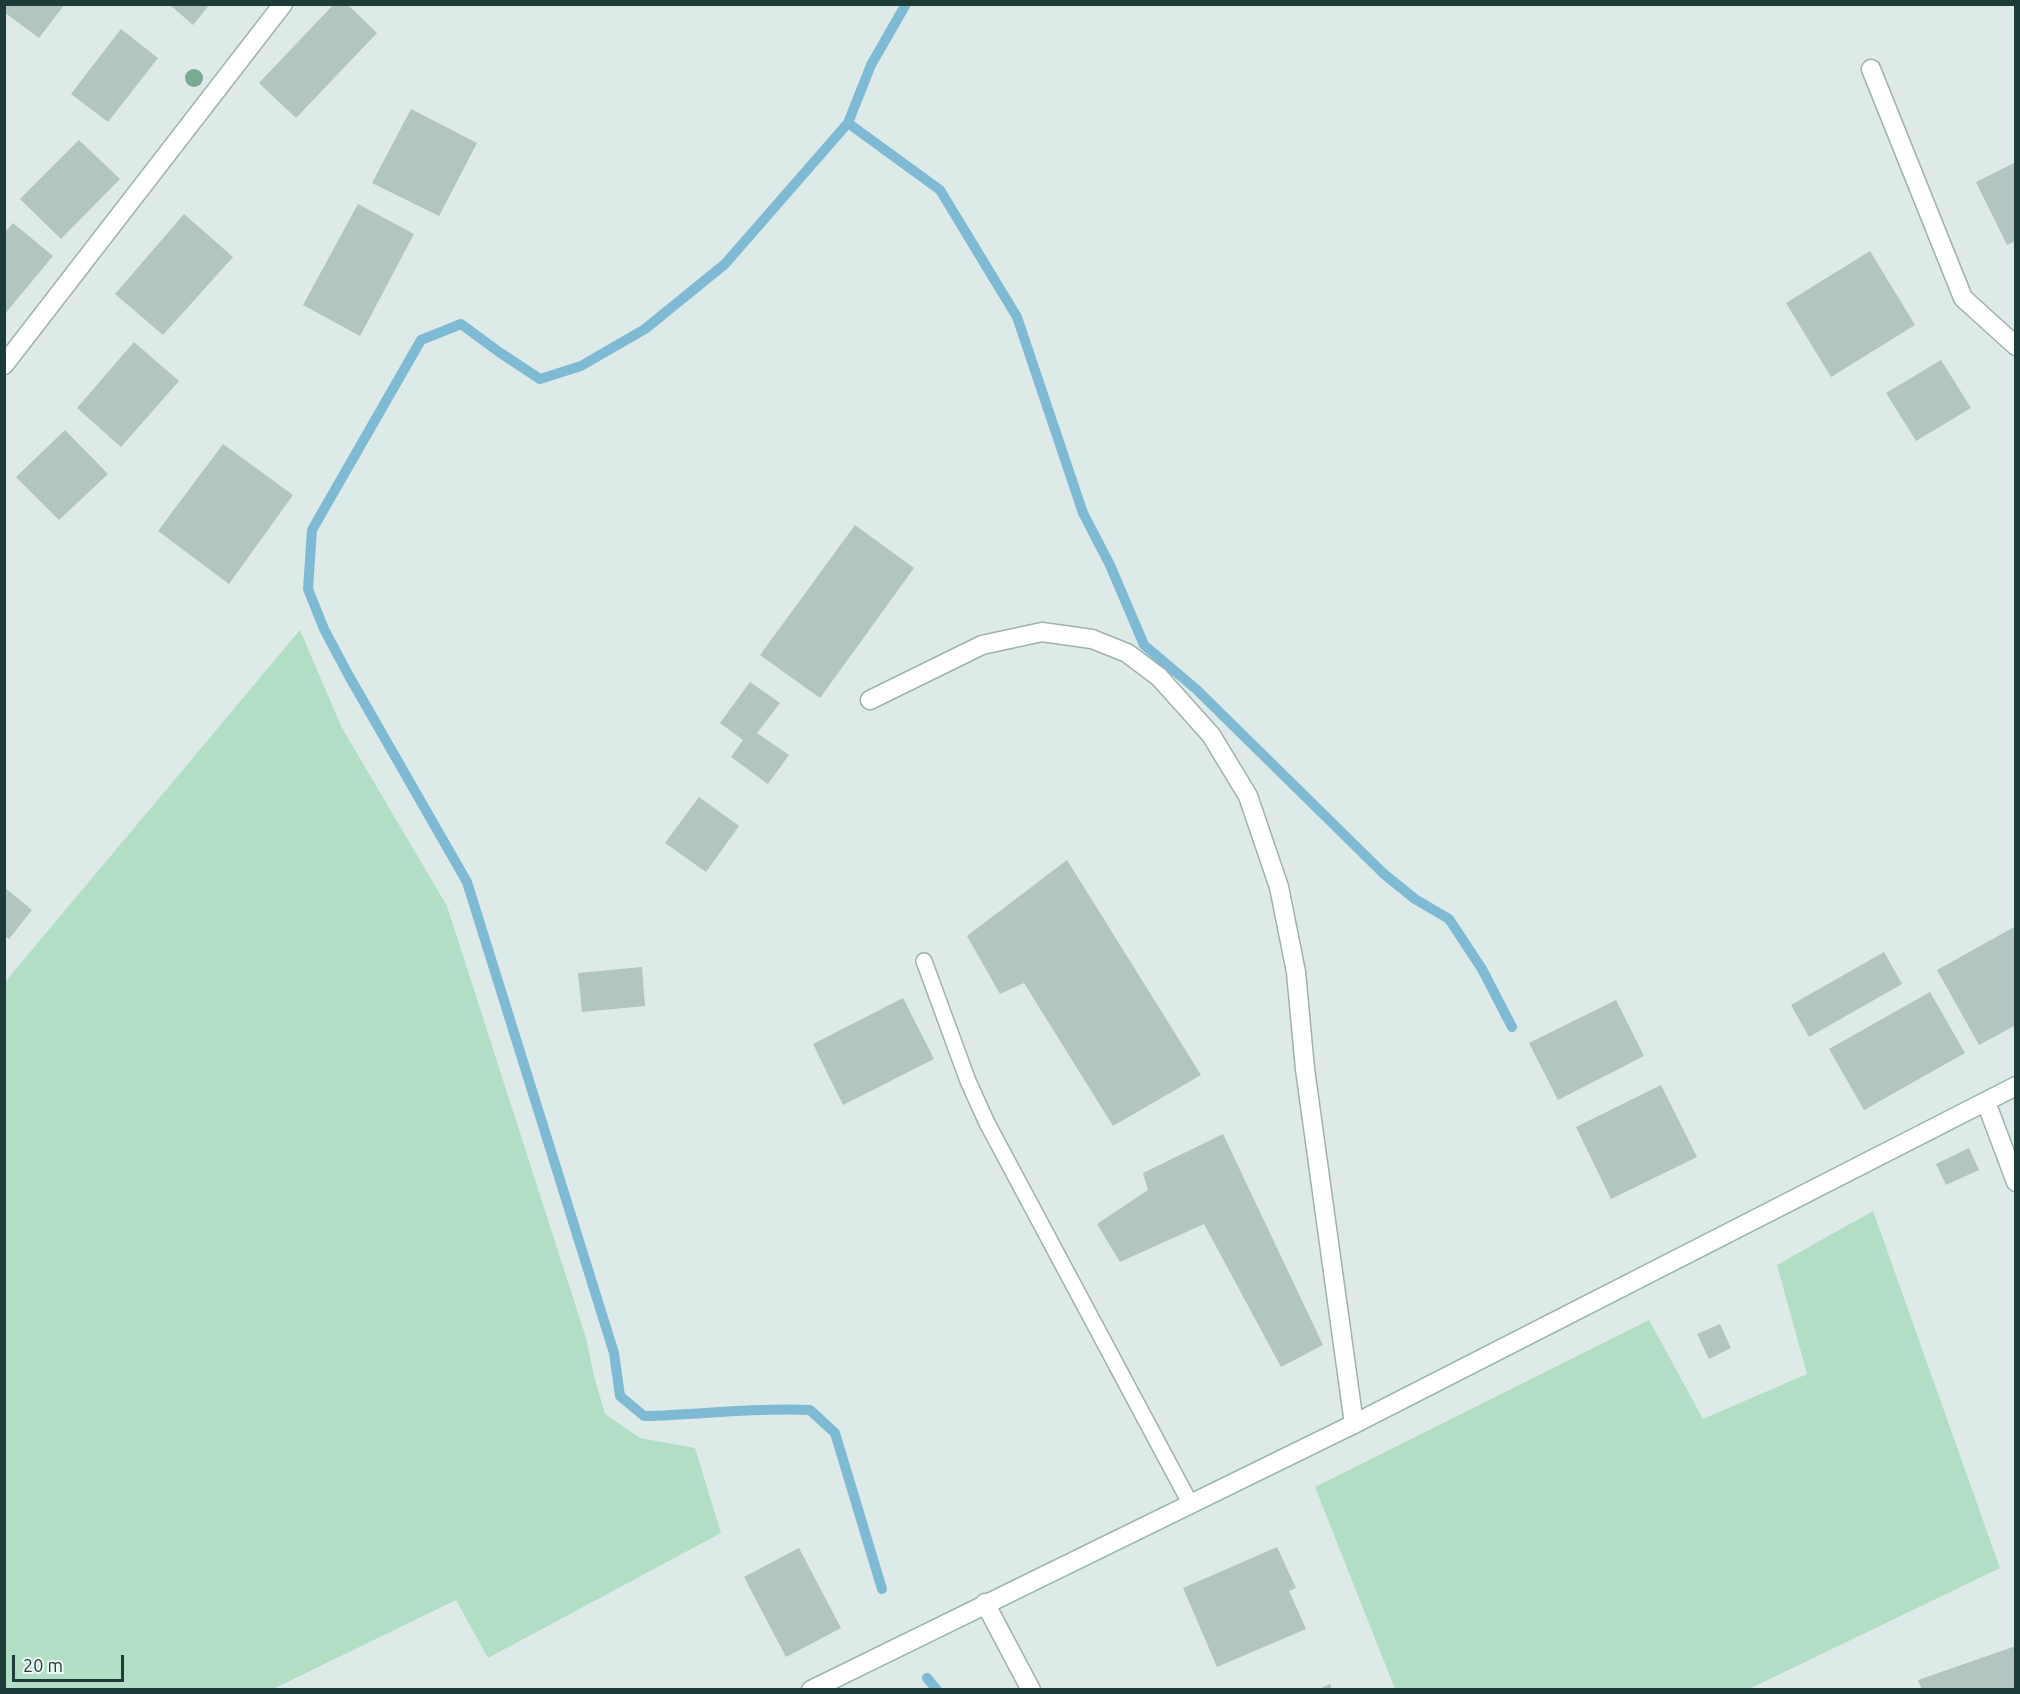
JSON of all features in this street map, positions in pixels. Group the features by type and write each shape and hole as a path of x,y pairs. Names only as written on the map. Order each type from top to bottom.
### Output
{"street":[{"path":"4,365 283,4"},
{"path":"1871,69 1964,298 2016,346"},
{"path":"870,700 982,645 1042,632 1092,639 1127,653 1159,676 1212,735 1248,796 1279,887 1296,972 1305,1069 1354,1424"},
{"path":"811,1689 1354,1424 2016,1086"},
{"path":"1986,1102 2016,1182"},
{"path":"985,1603 1031,1689"}],"lane":[{"path":"924,961 968,1081 987,1123 1190,1503"}],"green space":[{"path":"300,630 342,728 447,906 586,1338 605,1414 640,1438 695,1448 721,1533 488,1658 456,1600 273,1689 5,1689 5,982"},
{"path":"1873,1211 2000,1568 1749,1689 1395,1689 1315,1487 1649,1320 1703,1419 1807,1374 1777,1265"}],"building":[{"path":"4,4 65,4 39,38 4,12"},
{"path":"169,4 210,4 193,25"},
{"path":"334,4 347,4 377,33 296,118 259,83"},
{"path":"121,29 158,58 108,122 71,94"},
{"path":"411,109 477,143 439,216 372,183"},
{"path":"79,140 120,179 61,239 20,199"},
{"path":"2016,162 2016,241 2007,245 1976,182"},
{"path":"358,204 414,234 360,336 303,305"},
{"path":"184,214 233,257 163,335 115,294"},
{"path":"13,223 53,256 4,315 4,233"},
{"path":"1870,251 1915,325 1831,377 1786,303"},
{"path":"134,342 179,381 121,447 77,408"},
{"path":"1941,360 1971,408 1916,441 1886,393"},
{"path":"65,430 108,474 59,520 16,477"},
{"path":"223,444 293,495 229,584 158,531"},
{"path":"855,525 914,568 820,698 760,655"},
{"path":"750,682 780,703 757,733 789,755 768,784 731,757 743,740 720,723"},
{"path":"699,797 739,826 706,872 665,843"},
{"path":"1067,860 1201,1075 1113,1126 1024,983 1000,994 967,936"},
{"path":"4,887 32,910 9,939 4,936"},
{"path":"2016,926 2016,1025 1979,1045 1937,970"},
{"path":"1884,952 1902,984 1809,1037 1791,1005"},
{"path":"642,967 645,1006 582,1012 578,973"},
{"path":"1930,992 1965,1053 1864,1110 1829,1049"},
{"path":"903,998 934,1059 843,1105 813,1044"},
{"path":"1616,1000 1644,1056 1558,1100 1529,1043"},
{"path":"1661,1085 1697,1157 1611,1199 1576,1127"},
{"path":"1223,1134 1323,1345 1281,1367 1204,1224 1120,1262 1097,1224 1148,1190 1143,1173"},
{"path":"1969,1148 1979,1170 1946,1185 1936,1164"},
{"path":"1720,1324 1731,1348 1709,1359 1697,1334"},
{"path":"1277,1547 1296,1588 1289,1591 1306,1629 1217,1667 1183,1588"},
{"path":"799,1548 841,1628 786,1657 744,1577"},
{"path":"2016,1646 2016,1690 1922,1690 1918,1680"},
{"path":"1330,1684 1332,1690 1317,1690"}],"waterway":[{"path":"882,1589 835,1433 810,1410 644,1416 620,1396 614,1353 467,882 349,676 324,629 308,589 312,530 421,340 461,324 540,379 581,366 645,329 725,264 848,123 871,65 906,4"},
{"path":"848,123 940,190 1017,317 1083,513 1110,565 1144,645 1196,689 1384,874 1415,899 1449,919 1482,969 1512,1027"},
{"path":"927,1678 937,1690"}]}
